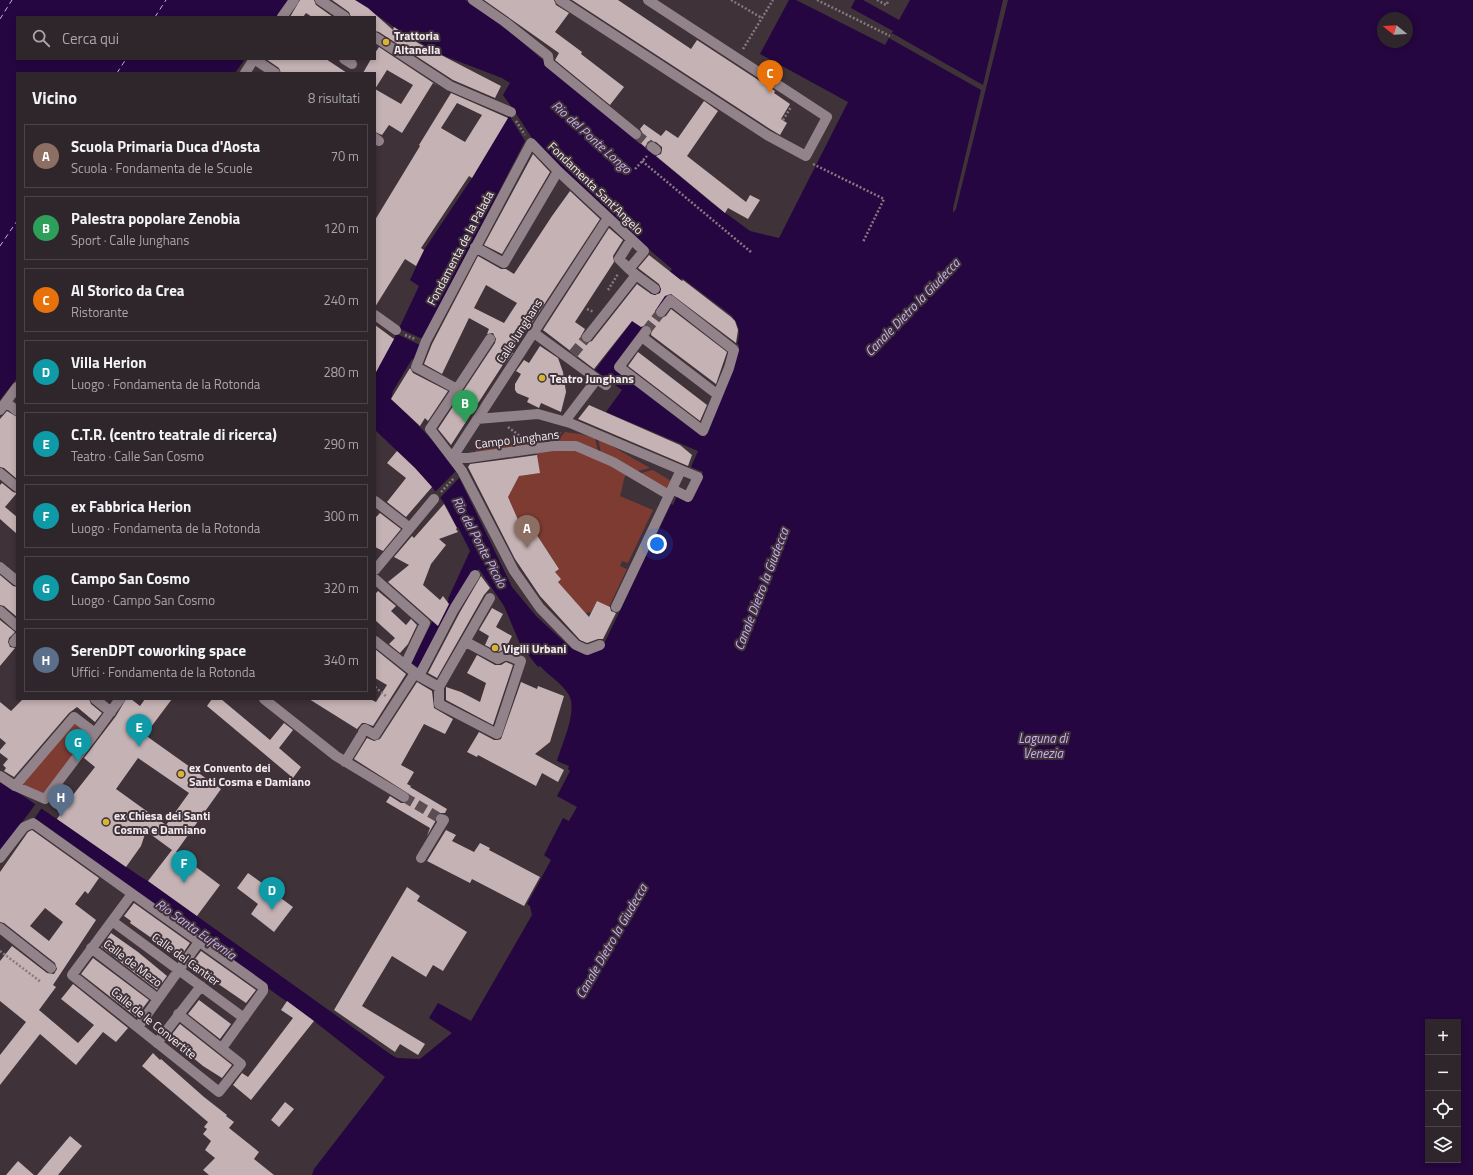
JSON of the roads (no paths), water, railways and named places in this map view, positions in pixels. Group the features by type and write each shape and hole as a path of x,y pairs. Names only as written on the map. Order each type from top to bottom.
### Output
{"street":[{"path":"283,16 294,0"},
{"path":"320,0 344,16"},
{"path":"473,0 505,22 548,56 549,63 636,134"},
{"path":"560,0 767,135 806,156 827,117 648,0"},
{"path":"376,38 450,86 511,112"},
{"path":"246,72 253,60"},
{"path":"256,60 274,72"},
{"name":"Fondamenta Sant'Angelo","path":"531,144 644,251 629,271"},
{"name":"Fondamenta de la Palada","path":"457,389 416,367 425,344 475,247 531,144"},
{"path":"475,247 504,263 558,171"},
{"name":"Calle Junghans","path":"452,458 608,218"},
{"path":"631,240 619,259 629,271 655,288"},
{"path":"590,331 629,271"},
{"path":"661,312 670,300 734,350 729,368 718,395 703,431 620,367 644,334 718,395"},
{"path":"376,316 396,330"},
{"path":"534,333 571,356 606,385"},
{"path":"490,339 430,429 462,471 514,571 540,608 576,645 587,650 600,645"},
{"name":"Campo Junghans","path":"565,421 597,379"},
{"path":"0,410 11,406 16,391"},
{"name":"Campo Junghans","path":"452,458 468,458 553,446 576,446 613,462 670,492 688,497 698,477 565,421 538,414 477,419"},
{"path":"616,607 681,470"},
{"path":"0,472 16,486"},
{"path":"376,569 434,499"},
{"path":"376,502 410,528"},
{"path":"0,567 16,580"},
{"path":"345,762 365,729 375,735 395,704 417,675 475,575"},
{"path":"376,580 425,623 405,665"},
{"path":"466,642 498,659 506,655 521,661 497,734 439,704 439,687 490,598"},
{"path":"0,611 16,625"},
{"path":"376,642 417,675 439,687"},
{"path":"0,776 15,786 45,799 119,700"},
{"path":"265,700 311,738 345,762 404,797"},
{"path":"99,702 111,712"},
{"path":"15,786 74,717 95,733"},
{"path":"421,858 444,820 442,819"},
{"path":"0,858 24,827 33,823 263,987 263,991 222,1048 178,1014"},
{"path":"91,948 132,894"},
{"name":"Calle del Cantier","path":"112,921 244,1018"},
{"path":"0,928 51,968"},
{"path":"138,1027 199,942"},
{"name":"Calle de le Convertite","path":"91,948 72,974 219,1092 241,1064 222,1048"},
{"name":"Calle de Mezo","path":"91,948 158,999"},
{"path":"157,1043 200,986"}],"water":[{"path":"0,0 288,0 277,16 16,16 16,60 244,60 236,72 16,72 16,379 0,400"},
{"name":"Laguna di Venezia","path":"355,0 465,0 502,25 712,203 750,231 779,238 848,102 760,54 789,0 796,0 885,45 893,31 851,8 855,0 863,0 899,20 910,0 1473,0 1473,1175 312,1175 314,1169 385,1077 314,1021 27,816 0,851 0,780 148,881 397,1058 420,1059 452,1033 429,1018 438,1003 471,1021 532,915 530,906 527,904 551,860 544,855 563,818 569,821 577,807 557,796 570,771 568,769 569,766 557,761 569,725 572,707 571,699 564,688 540,666 538,667 521,646 504,606 479,569 474,574 421,669 411,663 432,622 449,600 448,599 470,551 458,527 457,528 446,506 437,493 429,483 376,431 376,370 394,339 419,286 410,280 424,250 472,178 513,109 503,95 510,83 502,78 439,54 394,27","holes":["532,138 538,147 672,269 595,370 622,390 606,412 698,451 691,467 703,472 690,501 677,496 673,505 671,504 603,646 584,654 571,648 536,616 512,587 455,469 433,441 391,399 393,391 412,359 414,360 423,339 525,141","682,278 731,315 736,322 739,332 737,344 739,345 732,371 705,437 614,368"]}],"tunnel":[{"path":"636,134 652,147"},
{"path":"646,331 661,312"},
{"path":"573,354 587,337"},
{"path":"404,797 441,819"}],"place":[{"name":"Trattoria Altanella","path":"386,42"},
{"name":"Al Storico da Crea","path":"770,93"},
{"name":"Teatro Junghans","path":"542,378"},
{"name":"Palestra popolare Zenobia","path":"465,423"},
{"name":"Scuola Primaria Duca d'Aosta","path":"527,548"},
{"name":"Vigili Urbani","path":"495,648"},
{"name":"C.T.R. (centro teatrale di ricerca)","path":"139,747"},
{"name":"Campo San Cosmo","path":"78,762"},
{"name":"ex Convento dei Santi Cosma e Damiano","path":"181,774"},
{"name":"SerenDPT coworking space","path":"61,817"},
{"name":"ex Chiesa dei Santi Cosma e Damiano","path":"106,822"},
{"name":"ex Fabbrica Herion","path":"184,883"},
{"name":"Villa Herion","path":"272,910"}],"water label":[{"name":"Rio del Ponte Longo","path":"592,137"},
{"name":"Canale Dietro la Giudecca","path":"912,307"},
{"name":"Rio del Ponte Picolo","path":"480,542"},
{"name":"Canale Dietro la Giudecca","path":"761,589"},
{"name":"Rio Santa Eufemia","path":"196,929"},
{"name":"Canale Dietro la Giudecca","path":"611,941"}]}
